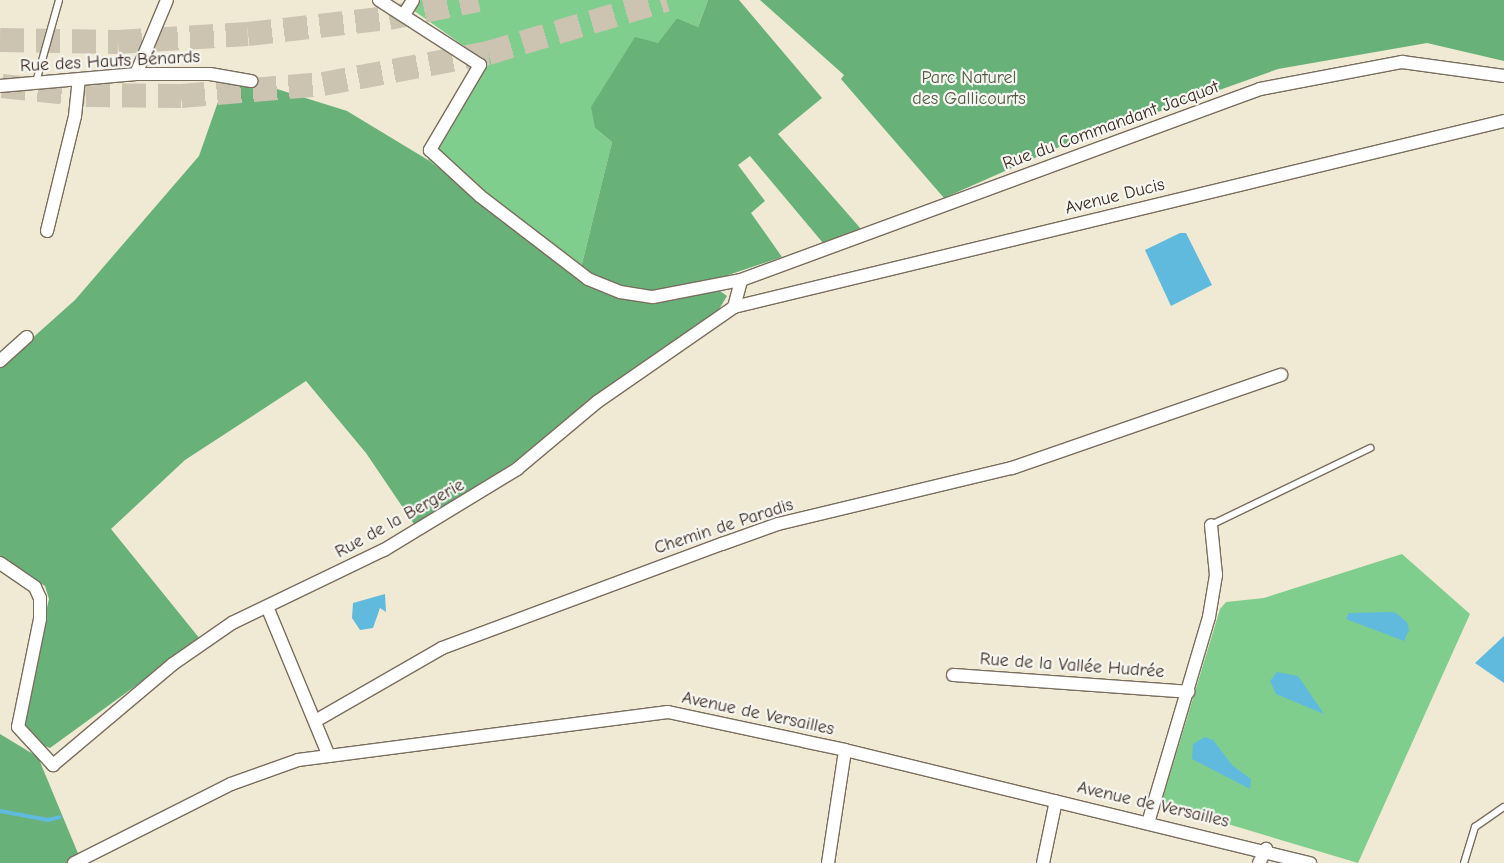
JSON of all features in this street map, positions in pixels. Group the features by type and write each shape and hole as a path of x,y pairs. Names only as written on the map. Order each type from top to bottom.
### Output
{"street":[{"path":"136,74 167,0"},
{"path":"378,0 406,13 480,65 430,150 480,196 588,278 620,292 653,296 741,280 734,307"},
{"path":"406,13 413,0"},
{"name":"Rue du Commandant Jacquot","path":"741,280 1260,90 1402,62 1504,76"},
{"name":"Rue des Hauts Bénards","path":"0,86 136,74 210,74 251,81"},
{"path":"47,231 75,116 79,80"},
{"name":"Avenue Ducis","path":"734,307 1504,121"},
{"name":"Rue de la Bergerie","path":"0,564 35,587 40,598 40,619 18,727 53,765 173,664 232,624 268,609 474,499 597,402 734,307"},
{"path":"0,361 27,338"},
{"name":"Chemin de Paradis","path":"317,720 442,648 731,540 778,524 1012,468 1281,375"},
{"name":"Rue de la Vallée Hudrée","path":"1148,822 1188,692 1216,574 1210,526"},
{"path":"268,609 317,720 329,756"},
{"name":"Rue de la Vallée Hudrée","path":"953,675 1188,692"},
{"name":"Avenue de Versailles","path":"74,863 230,784 298,760 668,712 845,750 1266,849 1310,863"},
{"path":"828,863 845,750"},
{"path":"1043,863 1056,801"},
{"path":"1259,863 1266,849"}],"lane":[{"path":"36,82 59,0"},
{"path":"1210,526 1370,448"},
{"path":"1464,863 1475,827 1504,807"}],"green space":[{"path":"420,0 708,0 698,27 677,18 595,128 612,142 581,268 567,268 428,160 488,63 413,10"},
{"path":"708,0 739,0 822,98 778,134 861,229 823,243 750,156 738,165 765,201 751,213 782,257 651,301 720,291 727,296 715,316 591,400 487,484 414,524 366,453 306,381 185,460 111,529 200,639 50,748 32,741 19,728 49,599 45,586 0,557 0,367 75,300 199,156 226,79 261,84 347,111 428,160 567,268 581,268 612,142 595,128 591,107 635,37 658,43 677,18 698,27"},
{"name":"Parc Naturel des Gallicourts","path":"760,0 1504,0 1504,61 1427,43 1278,69 1057,148 944,198 841,79 844,75"},
{"path":"1402,554 1470,614 1358,863 1161,804 1220,609 1226,602 1264,598"},
{"path":"0,734 38,757 82,863 0,863"}],"water":[{"path":"1180,233 1186,233 1212,285 1171,306 1145,250"},
{"path":"385,594 386,612 380,608 373,628 360,630 352,618 353,603"},
{"path":"1394,612 1407,622 1409,630 1404,641 1346,619 1349,613"},
{"path":"1504,636 1504,683 1475,663"},
{"path":"1277,672 1298,676 1324,714 1276,694 1270,681"},
{"path":"1205,737 1213,740 1233,766 1251,779 1250,789 1192,759 1193,744"}],"waterway":[{"path":"0,811 48,820 60,817"}],"tunnel":[{"path":"0,40 118,42 248,34 389,18 478,0"},
{"path":"2,86 86,95 181,96 323,84 488,53 666,0"}]}
